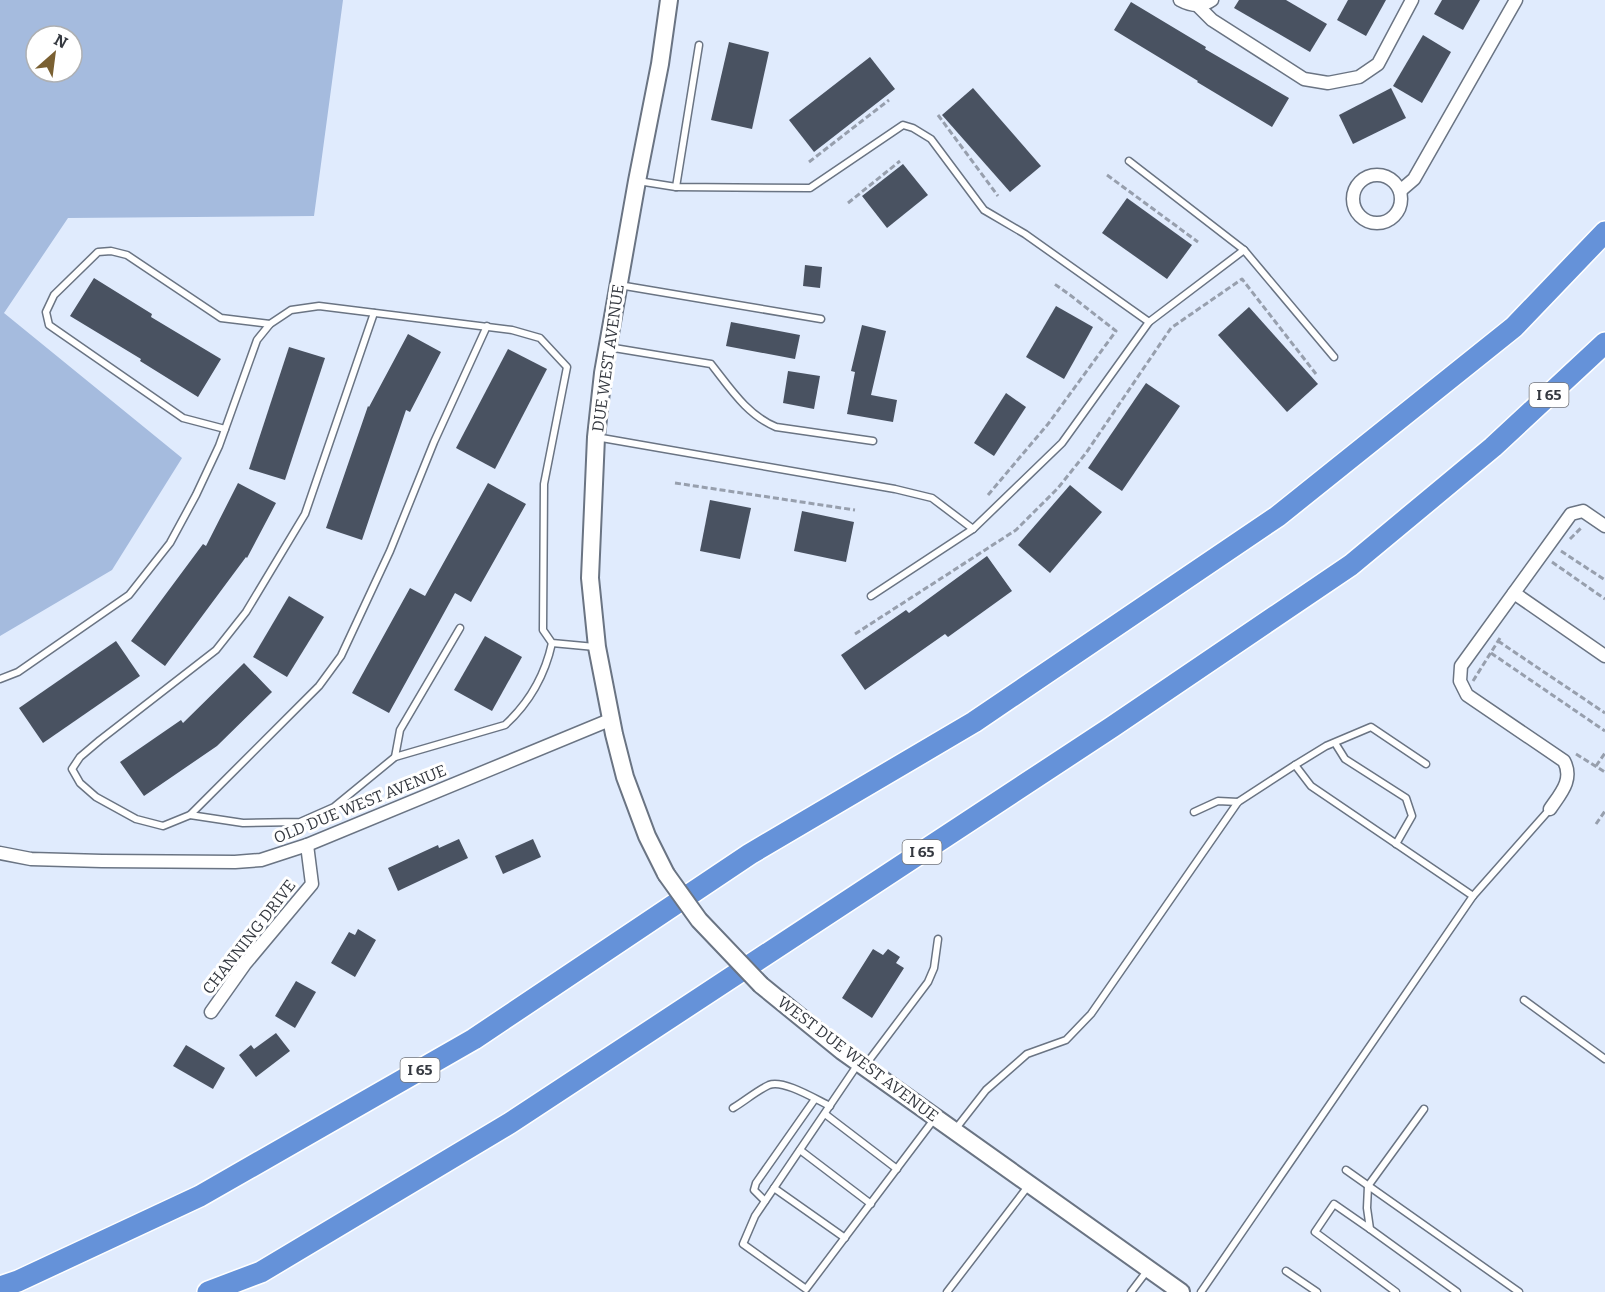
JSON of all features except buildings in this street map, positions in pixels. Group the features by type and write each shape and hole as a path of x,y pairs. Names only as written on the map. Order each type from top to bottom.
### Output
{"highway":[{"name":"I 65","path":"0,1287 18,1281 200,1196 474,1039 750,854 974,722 1278,516 1514,327 1605,232"},
{"name":"I 65","path":"208,1292 261,1272 510,1124 1112,727 1351,565 1493,447 1605,343"}],"main road":[{"name":"DUE WEST AVENUE","path":"612,718 597,647 590,578 596,437 618,285 660,64 669,0"},
{"name":"WEST DUE WEST AVENUE","path":"612,718 628,785 647,836 666,874 699,920 761,985 862,1065 1181,1292"}],"street":[{"path":"1180,0 1188,5 1198,6 1212,0"},
{"path":"1198,6 1212,21 1304,79 1328,83 1359,76 1378,64 1412,0"},
{"path":"1400,191 1414,179 1516,0"},
{"path":"1369,176 1388,177 1400,191 1399,210 1393,218 1385,222 1375,224 1366,221 1354,207 1352,198 1355,189 1369,176"},
{"path":"1550,809 1568,783 1568,768 1564,761 1467,695 1460,681 1461,666 1571,514 1583,512 1605,526"},
{"path":"1514,593 1605,656"},
{"name":"OLD DUE WEST AVENUE","path":"0,853 31,859 102,861 236,862 261,860 307,845 612,718"},
{"name":"CHANNING DRIVE","path":"211,1012 245,964 312,884 307,845"}],"lane":[{"path":"676,187 699,45"},
{"path":"637,181 676,187 810,188 903,124 931,139 984,210 1025,234 1149,322"},
{"path":"1129,161 1244,250 1334,357"},
{"path":"871,596 973,529 1062,443 1149,322 1244,250"},
{"path":"225,429 183,418 49,324 46,312 54,295 98,252 111,251 127,255 221,318 270,324"},
{"path":"618,285 821,319"},
{"path":"0,679 18,672 129,595 170,543 196,495 225,429 257,340 270,324 291,310 319,306 487,326 540,338 567,367 544,484 543,630 552,643 548,663 535,688 516,714 505,725 395,757 334,807 300,822 243,823 190,815"},
{"path":"374,313 305,514 246,612 216,650 80,757 72,769 80,783 96,797 136,819 163,826 190,815 320,686 341,656 390,551 434,441 487,326"},
{"path":"608,346 711,364 747,408 762,421 776,427 873,441"},
{"path":"596,437 895,489 932,498 973,529"},
{"path":"395,757 400,730 460,628"},
{"path":"552,643 597,647"},
{"path":"954,1131 986,1090 1027,1054 1066,1040 1091,1014 1238,802 1295,765 1371,727 1426,764"},
{"path":"1335,743 1345,759 1406,798 1413,816 1396,844"},
{"path":"1295,765 1311,786 1473,896"},
{"path":"1194,812 1218,801 1238,802"},
{"path":"1201,1292 1473,896 1550,809"},
{"path":"936,1118 806,1289 743,1244 755,1216 830,1106 928,982 934,968 938,939"},
{"path":"1524,1000 1605,1059"},
{"path":"733,1108 771,1084 783,1085 830,1106"},
{"path":"765,1201 754,1190 756,1183 815,1099"},
{"path":"1370,1229 1367,1208 1368,1186 1424,1109"},
{"path":"825,1114 897,1169"},
{"path":"800,1150 871,1204"},
{"path":"1346,1170 1519,1292"},
{"path":"947,1292 1029,1184"},
{"path":"774,1188 845,1238"},
{"path":"1396,1292 1315,1232 1334,1204 1457,1292"},
{"path":"1131,1292 1148,1269"},
{"path":"1286,1271 1317,1292"}],"path":[{"path":"809,162 889,100"},
{"path":"938,115 998,196"},
{"path":"848,203 900,161"},
{"path":"1107,175 1198,243"},
{"path":"855,634 1016,530 1037,511 1086,453 1171,328 1242,279 1316,374"},
{"path":"988,495 1048,424 1116,331 1053,284"},
{"path":"675,483 855,510"},
{"path":"1585,524 1552,562 1605,599"},
{"path":"1561,551 1605,580"},
{"path":"1473,681 1503,633"},
{"path":"1498,641 1605,714"},
{"path":"1491,653 1605,731"},
{"path":"1596,766 1605,753"},
{"path":"1579,761 1576,754 1605,772"},
{"path":"1596,824 1605,811"}],"shaded area":[{"path":"0,0 343,0 314,216 68,218 4,313 182,458 112,570 0,636"}]}
